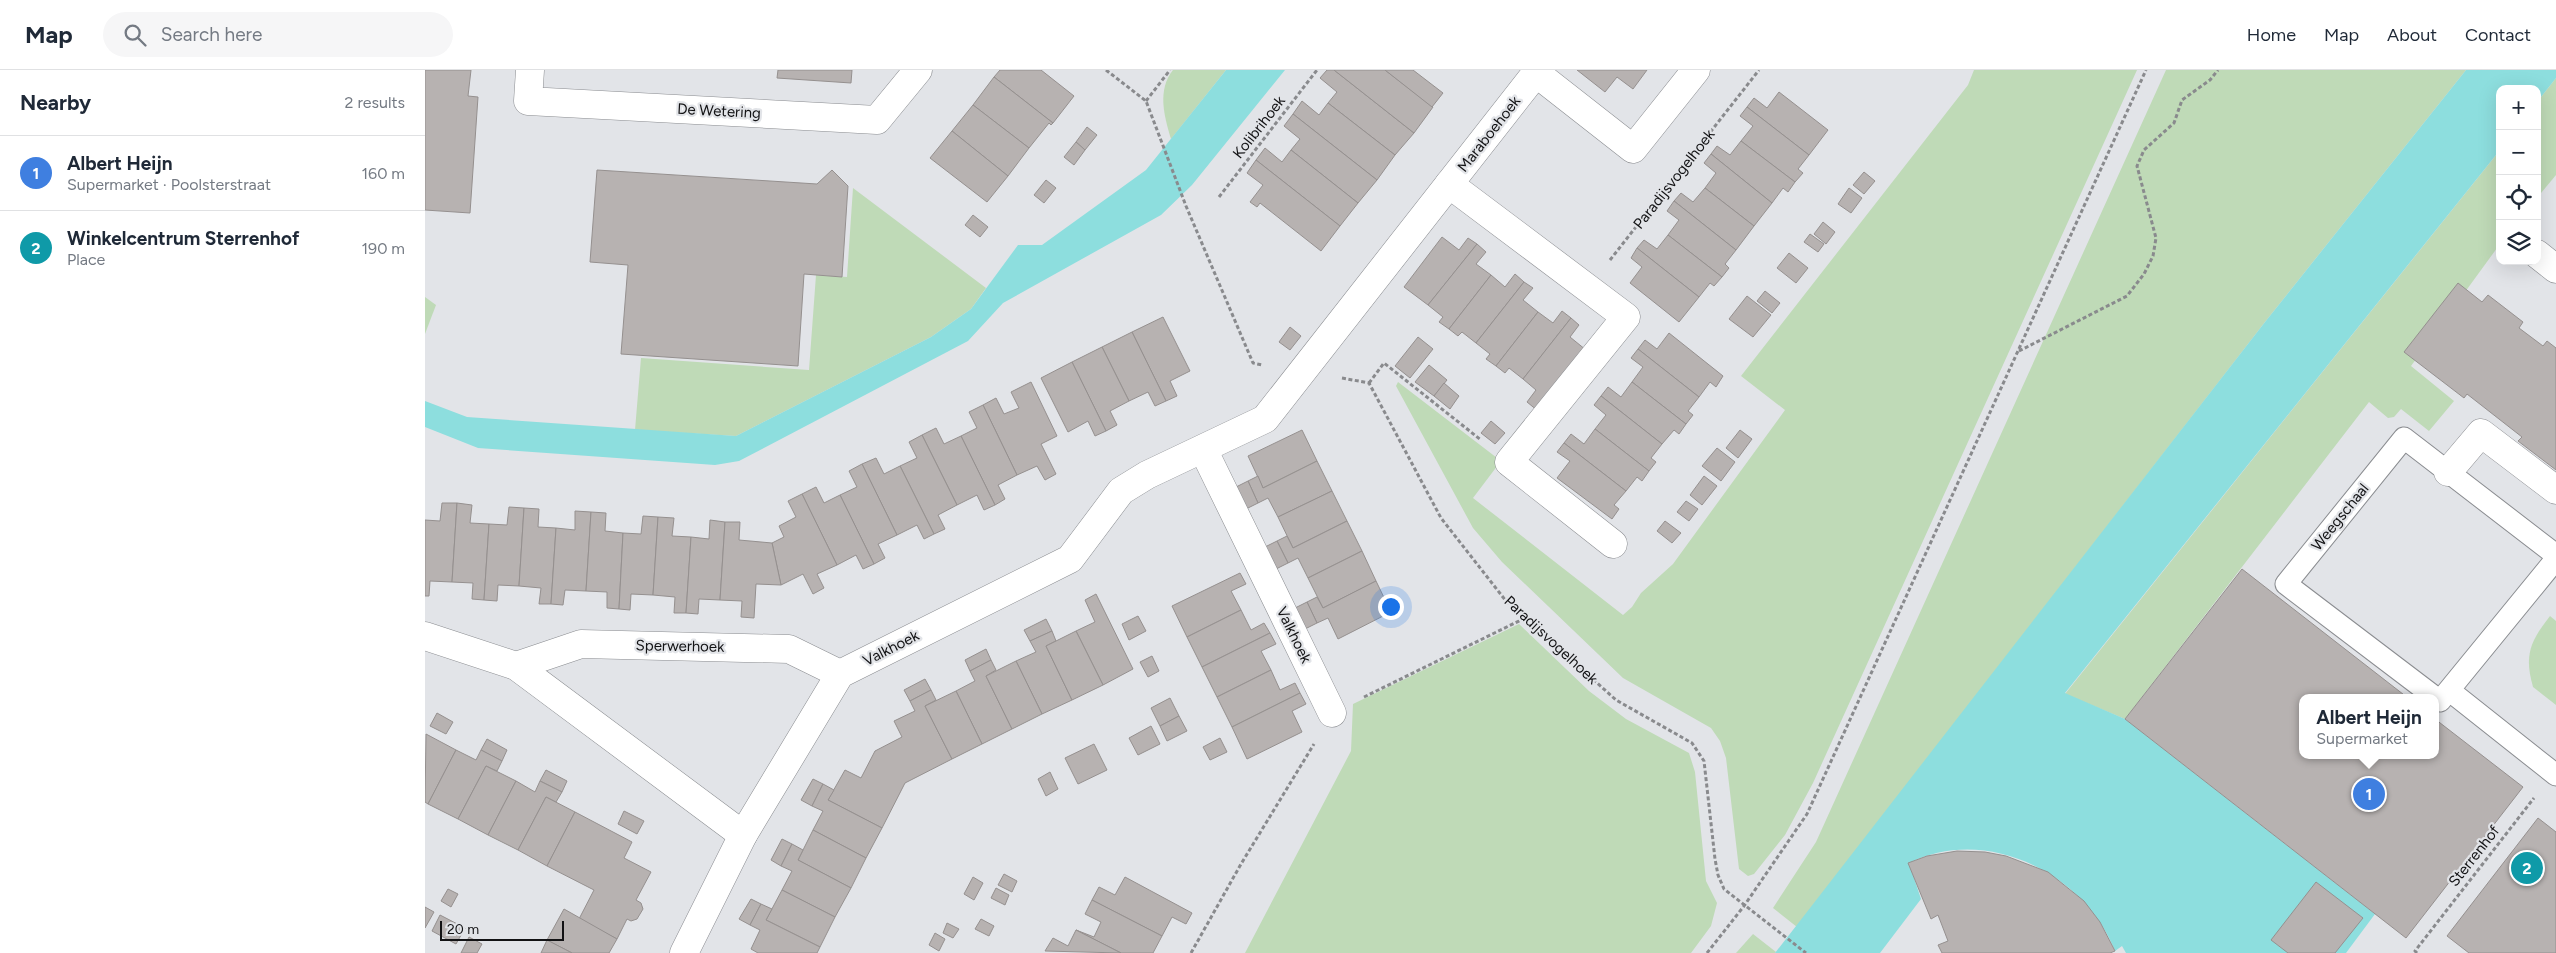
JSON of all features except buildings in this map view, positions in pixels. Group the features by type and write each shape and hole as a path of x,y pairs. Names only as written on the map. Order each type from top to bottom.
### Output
{"street":[{"name":"De Wetering","path":"530,70 528,101 877,120 918,70"},
{"name":"Maraboehoek","path":"1304,372 1534,72 1633,149 1696,70"},
{"path":"1449,184 1626,317 1509,462 1613,544"},
{"path":"2541,257 2556,269"},
{"name":"Valkhoek","path":"840,674 1070,558 1121,492 1147,475 1265,419 1304,372"},
{"path":"2448,472 2481,433 2556,490"},
{"name":"Valkhoek","path":"1203,449 1332,713"},
{"path":"425,636 517,666 743,835"},
{"name":"Sperwerhoek","path":"517,666 581,644 789,649 840,674"},
{"path":"684,953 743,835 840,674"}],"lane":[{"name":"Weegschaal","path":"2431,694 2286,584 2404,438 2556,555"},
{"path":"2555,774 2450,691 2556,559"},
{"name":"Weegschaal","path":"2439,700 2450,691"}],"path":[{"path":"1106,70 1146,101 1186,206 1253,363 1369,383 1384,363 1509,462"},
{"path":"1146,101 1170,70"},
{"name":"Kolibrihoek","path":"1219,197 1317,70"},
{"name":"Paradijsvogelhoek","path":"1588,288 1759,70"},
{"path":"1707,953 1744,906 1807,814 2146,70"},
{"path":"2018,352 2127,296 2144,274 2153,256 2156,238 2137,166 2144,150 2174,123 2182,100 2210,80 2218,70"},
{"name":"Paradijsvogelhoek","path":"1369,383 1441,518 1506,601 1616,700 1692,743 1699,752 1704,761 1718,875 1724,889 1806,953"},
{"path":"1191,953 1241,864 1332,713 1525,618"},
{"name":"Sterrenhof","path":"2417,953 2415,951 2555,774"}],"green space":[{"path":"1173,70 1226,70 1171,139 1164,112 1163,95 1168,78"},
{"path":"1974,70 2137,70 1813,783 1785,835 1754,874 1748,876 1739,869 1726,758 1720,741 1711,728 1623,678 1502,562 1473,528 1396,386 1398,382 1501,461 1473,498 1623,615 1632,607 1641,593 1673,564 1785,410 1741,376 1968,85"},
{"path":"2166,70 2466,70 2265,322 1797,927 1773,908 1816,842"},
{"path":"2556,78 2556,175 2541,193 2541,130 2541,97"},
{"path":"2496,155 2496,249 2411,366 2454,401 2429,431 2401,409 2394,417 2388,418 2369,402 2125,719 2065,694"},
{"path":"853,188 986,288 971,309 931,337 736,436 635,430 641,358 809,370 816,275 847,277"},
{"path":"425,297 436,305 425,334"},
{"path":"2550,616 2556,621 2556,705 2533,687 2529,666 2533,641"},
{"path":"1519,624 1589,691 1626,719 1689,753 1695,772 1706,881 1717,903 1711,926 1691,953 1245,953 1351,751 1353,704"},
{"path":"1753,934 1776,952 1736,953"}],"water":[{"path":"1226,70 1285,70 1192,185 1161,215 1003,303 968,341 739,461 715,465 478,448 425,427 425,401 467,417 736,436 931,337 971,309 1018,245 1042,245 1146,170"},
{"path":"2466,70 2556,70 2556,78 2541,97 2541,85 2496,85 2496,155 2065,693 2125,719 2375,914 2346,953 2126,953 2122,946 2115,951 2101,924 2081,899 2057,879 2030,864 2001,853 1970,849 1939,852 1909,863 1921,899 1880,953 1775,953 2265,322"}],"place":[{"name":"Albert Heijn","path":"2369,794"},
{"name":"Winkelcentrum Sterrenhof","path":"2527,868"}]}
